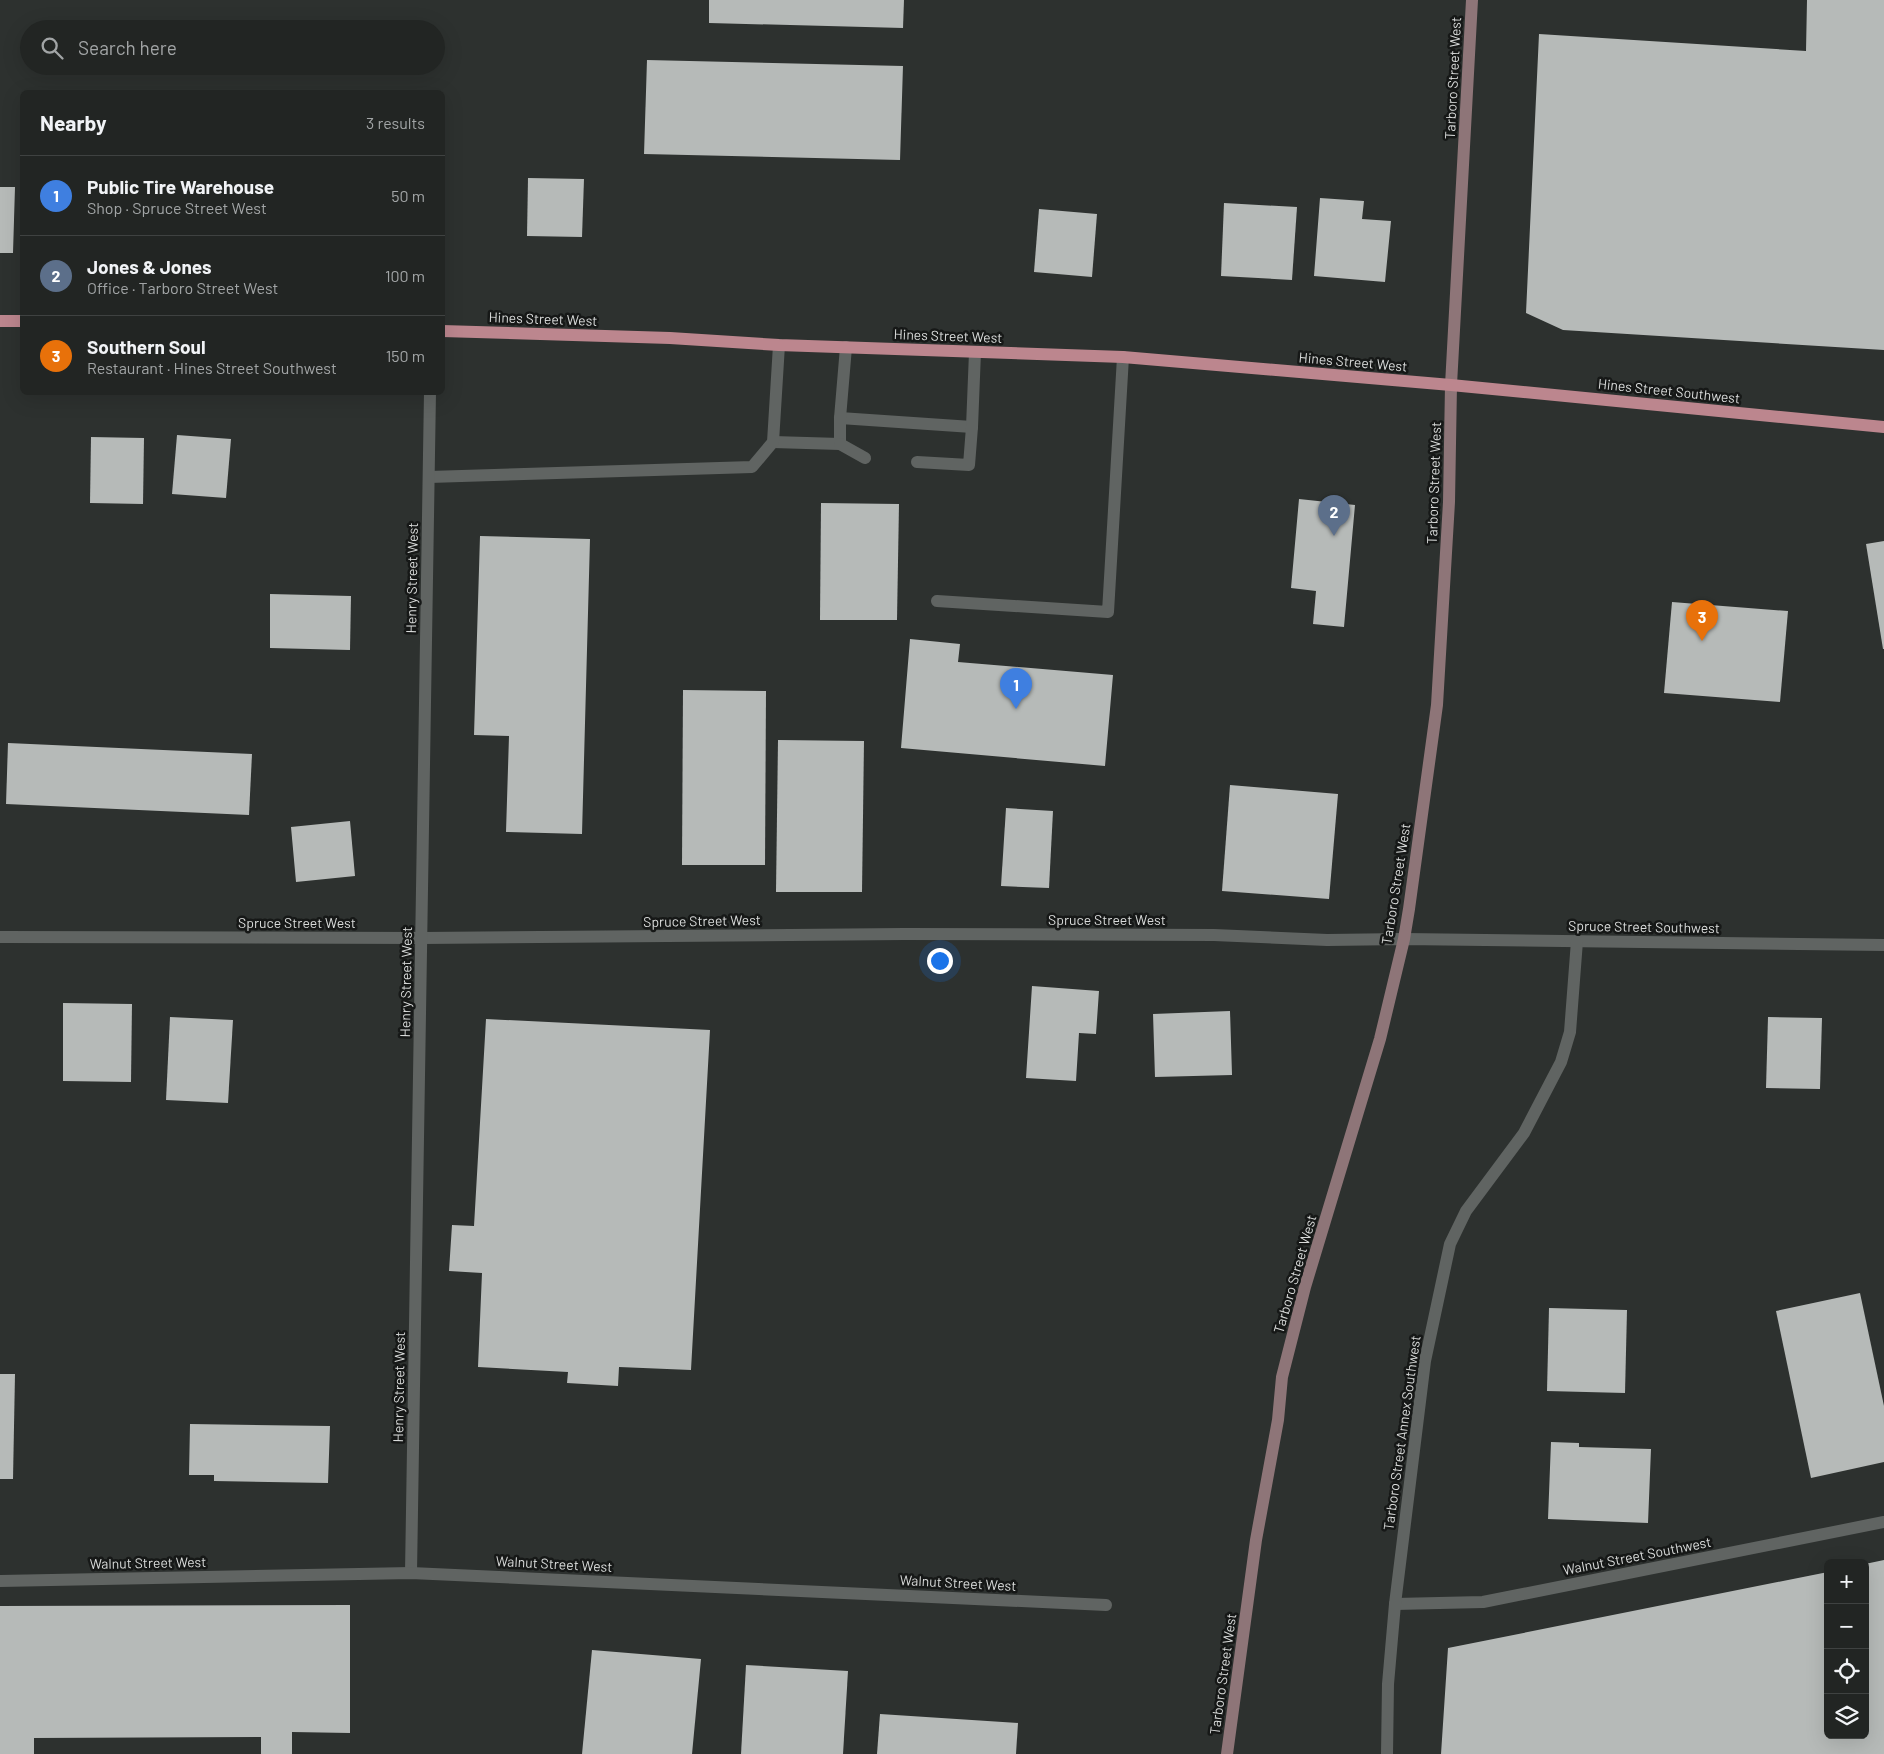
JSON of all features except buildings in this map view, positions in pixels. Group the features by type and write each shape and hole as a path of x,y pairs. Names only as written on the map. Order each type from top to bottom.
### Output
{"main road":[{"name":"Tarboro Street West","path":"1228,1754 1256,1540 1278,1420 1282,1377 1305,1286 1380,1039 1404,939 1437,704 1449,502 1451,385 1472,0"},
{"path":"0,321 20,321"},
{"name":"Hines Street West","path":"445,331 670,338 779,345 1123,358 1451,385"},
{"name":"Hines Street Southwest","path":"1451,385 1884,427"}],"street":[{"path":"429,476 752,467 773,442 779,345"},
{"path":"840,444 840,418 846,347"},
{"path":"917,462 969,465 975,352"},
{"path":"938,601 1108,612 1123,358"},
{"name":"Henry Street West","path":"411,1573 430,395"},
{"path":"840,418 972,427"},
{"path":"773,442 840,444 864,458"},
{"name":"Spruce Street West","path":"0,937 422,938 923,934 1204,935 1327,940 1404,939"},
{"name":"Spruce Street Southwest","path":"1404,939 1884,945"},
{"name":"Tarboro Street Annex Southwest","path":"1387,1754 1388,1684 1395,1604 1425,1361 1450,1244 1466,1210 1524,1133 1561,1062 1570,1032 1577,941"},
{"name":"Walnut Street Southwest","path":"1395,1604 1482,1602 1884,1522"},
{"name":"Walnut Street West","path":"0,1581 411,1573 1106,1605"}],"place":[{"name":"Jones & Jones","path":"1334,536"},
{"name":"Southern Soul","path":"1702,641"},
{"name":"Public Tire Warehouse","path":"1016,709"}]}
